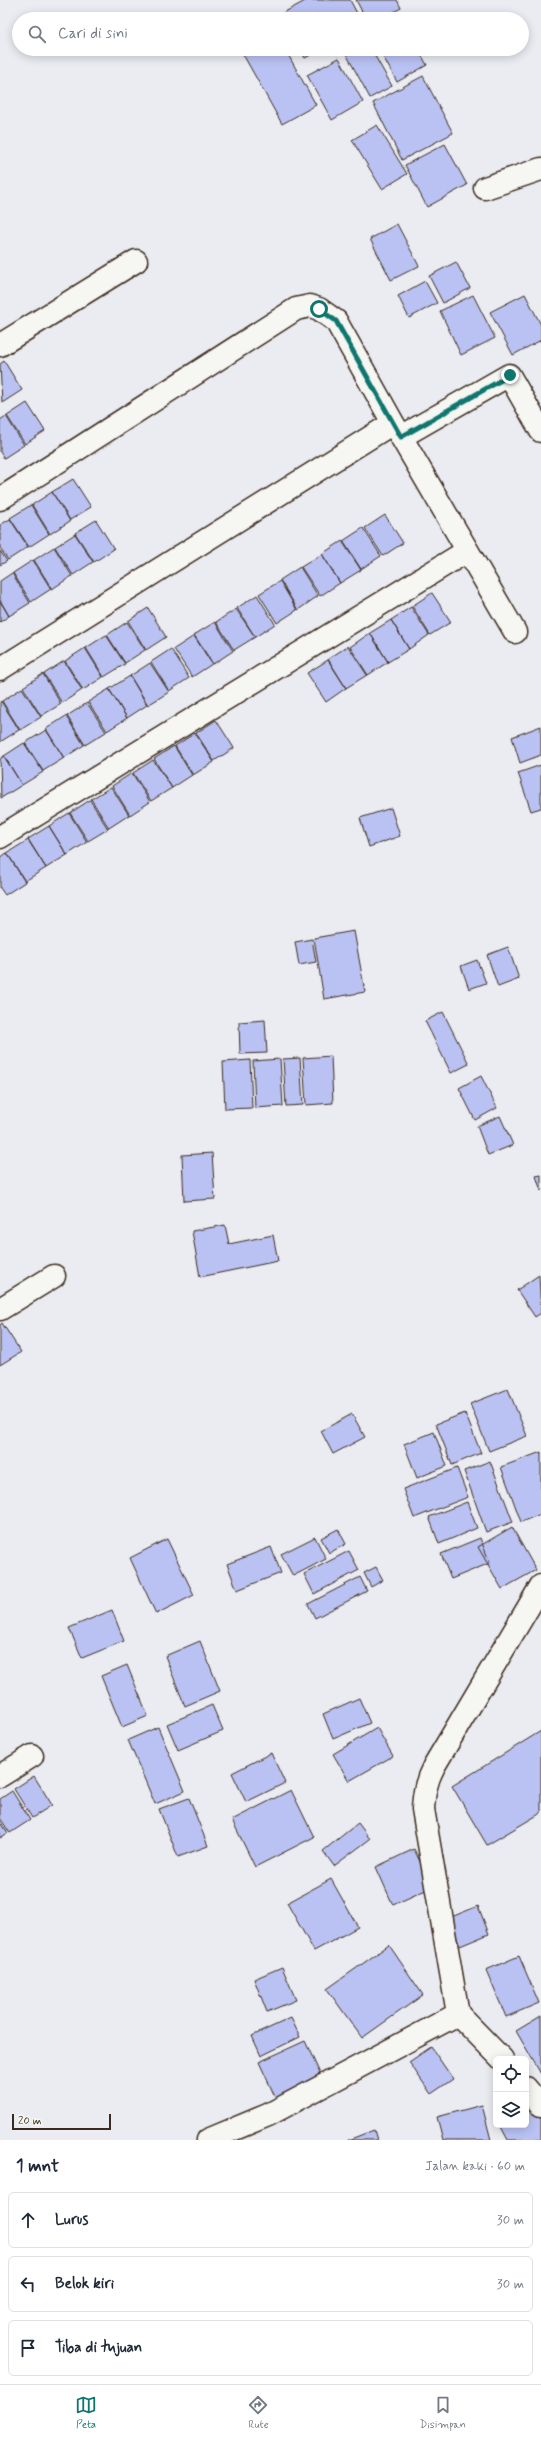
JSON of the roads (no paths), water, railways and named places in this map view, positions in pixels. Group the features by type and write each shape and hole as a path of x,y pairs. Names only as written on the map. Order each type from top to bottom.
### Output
{"street":[{"path":"485,188 541,169"},
{"path":"0,346 136,261"},
{"path":"0,499 296,309 310,306 319,309 336,321 397,430 515,632"},
{"path":"0,669 397,430 510,375 541,431"},
{"path":"0,838 467,551"},
{"path":"0,1309 54,1276"},
{"path":"499,2056 458,2014 423,1809 424,1792 427,1780 434,1766 541,1586"},
{"path":"0,1776 32,1756"},
{"path":"208,2140 268,2115 458,2014"},
{"path":"529,2092 541,2106"}]}
